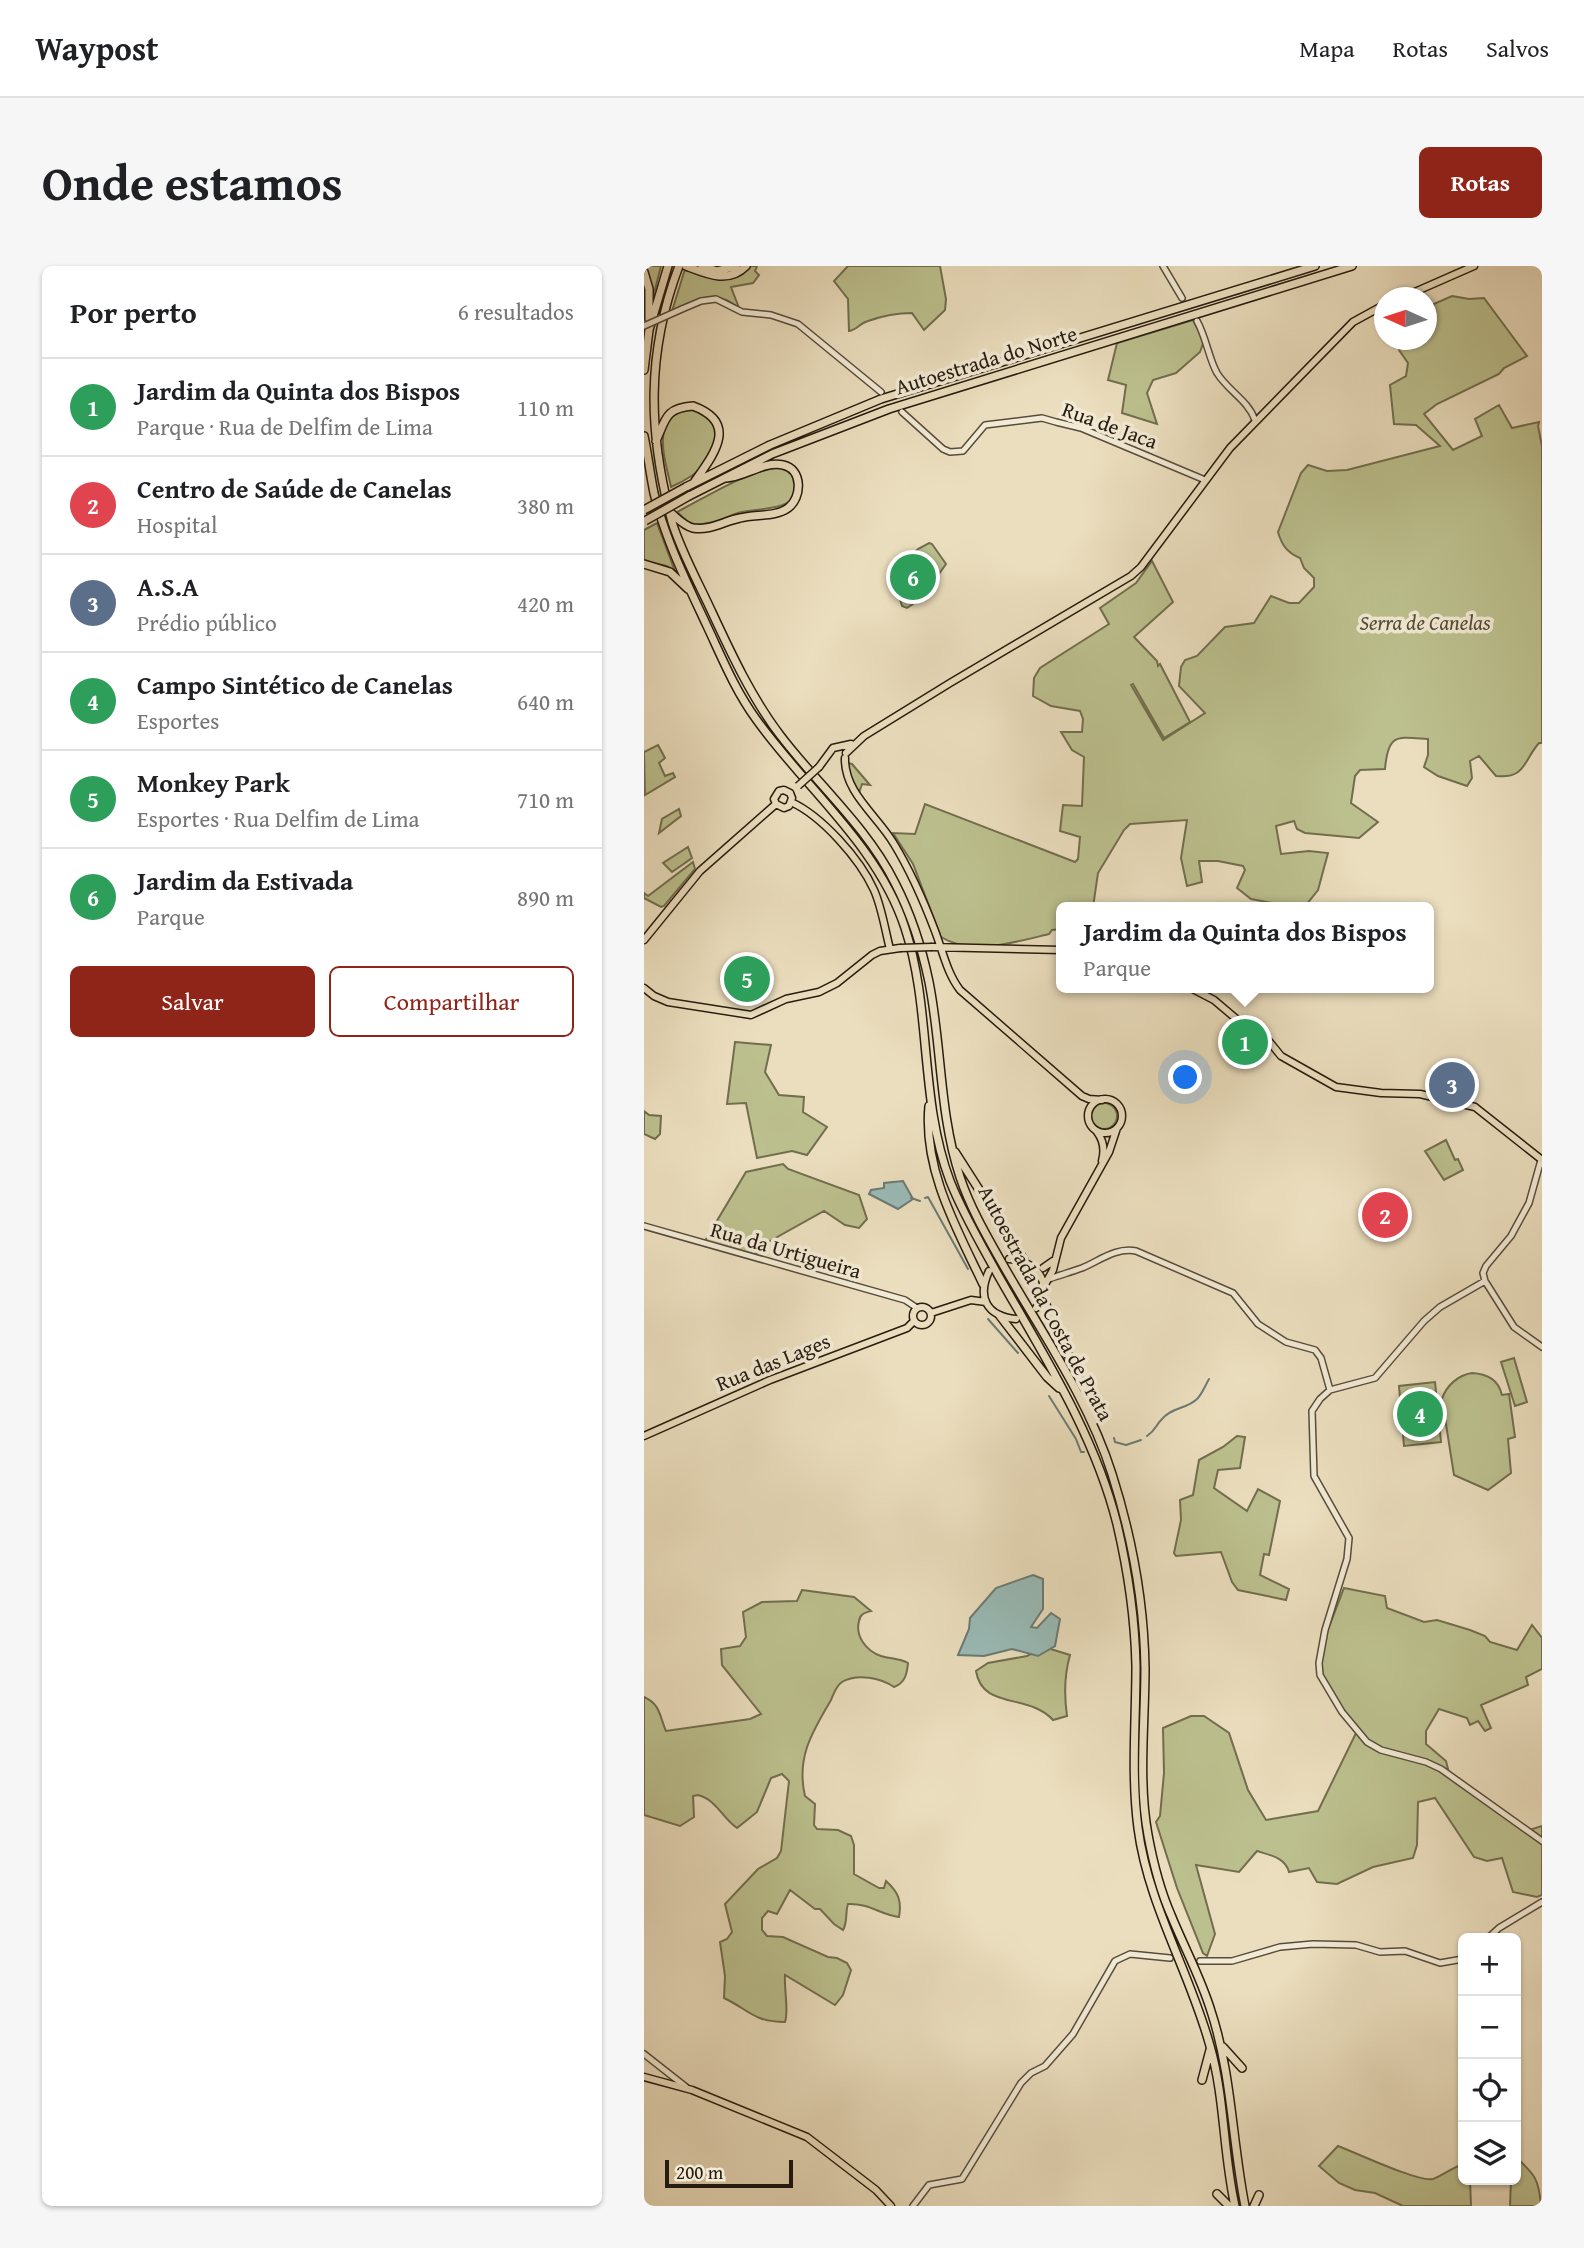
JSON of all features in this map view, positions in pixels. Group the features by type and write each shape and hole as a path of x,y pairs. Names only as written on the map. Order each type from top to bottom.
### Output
{"highway":[{"path":"646,328 668,266"},
{"name":"Autoestrada da Costa de Prata","path":"679,266 659,336 654,364 653,398 656,441 664,489 679,539 756,698 794,753 864,835 895,881 924,959 930,986 941,1089 953,1148 966,1193 983,1229 1095,1429 1110,1467 1129,1531 1141,1602 1145,1664 1143,1785 1147,1832 1168,1910 1211,2008 1228,2080 1245,2206"},
{"path":"686,266 717,271 736,266"},
{"path":"700,268 714,276 723,277 733,275 746,266"},
{"name":"Autoestrada do Norte","path":"644,510 770,444 881,399 1315,266"},
{"name":"Autoestrada do Norte","path":"644,521 722,479 805,440 889,409 1352,266"},
{"path":"644,272 649,289 644,370"},
{"path":"656,441 664,418 672,411 693,406 711,415 720,435 718,447 690,486"},
{"name":"Autoestrada da Costa de Prata","path":"644,436 655,495 671,546 739,694 773,743 860,846 891,895 904,924 920,990 930,1098 950,1181 974,1232 1062,1391 1100,1471 1118,1533 1131,1603 1136,1663 1133,1785 1138,1833 1150,1884 1200,2012 1210,2046 1218,2082 1227,2171 1235,2206"},
{"path":"671,513 688,527 708,528 741,518 782,512 796,501 799,489 793,470 785,465 759,467 735,478 722,479"},
{"path":"644,564 670,572 691,593"},
{"path":"930,1098 929,1131 942,1193 983,1286"},
{"path":"953,1148 1024,1260"},
{"path":"1043,1292 1092,1408 1095,1429"},
{"path":"1000,1316 1047,1377 1062,1391"},
{"path":"1220,2044 1242,2068"},
{"path":"1202,2080 1210,2046"},
{"path":"1217,2194 1229,2206"},
{"path":"1254,2206 1259,2195"}],"main road":[{"path":"1426,287 1474,266"},
{"path":"790,793 819,767 838,758 858,741 1131,576 1141,567 1230,447 1353,322 1374,310"},
{"path":"858,741 833,748 850,785 886,831 902,858 923,902 949,971 960,990 1082,1096 1113,1101 1120,1109 1121,1120 1109,1152 1061,1238 1049,1279 1036,1308"},
{"path":"838,758 839,746"},
{"path":"790,793 784,790 776,793 774,799 776,804 784,808 791,802"},
{"path":"790,793 791,802"},
{"path":"791,802 819,821 849,852 866,876 877,899 890,949"},
{"path":"644,940 700,871 776,804"},
{"path":"644,988 668,1002 751,1015 780,1002 819,992 837,983 872,956 890,949 941,947 1056,950"},
{"path":"1201,993 1268,1040 1281,1056 1336,1087 1381,1093 1420,1094 1475,1107 1542,1160"},
{"path":"1082,1096 1089,1110 1089,1120 1102,1141 1104,1150 1101,1165"},
{"path":"1089,1110 1102,1100"},
{"path":"1093,1128 1108,1133 1117,1128"},
{"path":"1009,1259 1024,1260 1034,1267 1052,1270"},
{"path":"1043,1268 1048,1267 1054,1259"},
{"path":"1034,1267 1043,1292"},
{"name":"Rua das Lages","path":"971,1300 983,1286 989,1271"},
{"path":"983,1286 986,1302 992,1311 1000,1316 1016,1319"},
{"name":"Rua das Lages","path":"644,1436 770,1380 907,1328 914,1321 925,1325 930,1321 931,1313 971,1300 986,1302"},
{"path":"914,1321 913,1312 917,1308 925,1307 931,1313"},
{"path":"644,2077 692,2090 807,2137 876,2190 891,2206"}],"street":[{"path":"1163,266 1182,298"},
{"path":"646,328 701,301 716,299 742,312 771,315 798,324 881,392"},
{"path":"1197,321 1205,335 1217,373 1251,408 1255,420"},
{"path":"1251,408 1263,412"},
{"name":"Rua de Jaca","path":"902,412 943,449 950,452 963,451 985,425 1042,418 1081,428 1205,480"},
{"path":"1542,1160 1529,1203 1511,1236 1483,1273 1485,1281 1514,1327 1542,1348"},
{"name":"Rua da Urtigueira","path":"644,1226 905,1300 917,1308"},
{"path":"1049,1279 1127,1249 1136,1251 1233,1293 1258,1324 1272,1334 1318,1353 1330,1390"},
{"path":"1052,1270 1065,1274"},
{"path":"1485,1281 1440,1307 1424,1321 1375,1378 1330,1390 1312,1411 1314,1476 1349,1538 1347,1559 1325,1630 1319,1663 1322,1681 1349,1722 1367,1742 1381,1750 1426,1762 1441,1769 1542,1841"},
{"path":"1494,1933 1542,1902"},
{"path":"1200,1961 1232,1961 1280,1947 1313,1944 1356,1945 1380,1952 1405,1951 1440,1964 1458,1960"},
{"path":"913,2206 929,2185 962,2179 1021,2083 1035,2070 1045,2066 1073,2034 1115,1961 1130,1954 1170,1958"},
{"path":"644,2054 692,2090"}],"green space":[{"path":"644,266 661,266 651,305 648,274"},
{"path":"751,266 757,266 755,271 759,275 753,283 731,287 739,308 722,298 714,297 698,300 672,311 685,269 711,278 728,279 744,273"},
{"path":"848,266 940,266 946,299 945,310 924,330 912,313 895,314 865,322 849,331 848,299 834,281"},
{"name":"Serra de Canelas","path":"1452,296 1484,298 1527,356 1504,368 1499,374 1437,404 1424,414 1453,450 1482,436 1475,419 1499,405 1512,428 1539,422 1542,446 1542,743 1539,743 1519,772 1496,776 1479,756 1470,761 1472,778 1467,786 1438,776 1424,767 1428,755 1428,739 1396,740 1389,749 1385,769 1360,770 1355,776 1351,803 1378,822 1359,838 1305,833 1297,829 1294,821 1276,826 1281,854 1309,851 1328,853 1318,890 1308,902 1267,902 1251,899 1237,888 1245,870 1243,866 1218,861 1199,861 1202,882 1187,886 1181,858 1187,820 1130,824 1098,873 1094,902 1056,902 1056,930 1049,934 980,947 953,943 941,937 913,864 893,833 915,834 925,804 1075,862 1078,859 1080,837 1060,831 1063,805 1082,806 1084,757 1072,750 1061,732 1082,732 1083,719 1080,711 1051,706 1033,696 1034,678 1040,668 1109,624 1100,608 1136,583 1152,561 1173,602 1134,637 1157,661 1158,666 1160,664 1190,722 1164,738 1133,684 1131,685 1163,740 1205,713 1179,686 1181,667 1185,660 1197,656 1225,627 1254,623 1271,596 1289,603 1299,603 1314,587 1314,578 1304,568 1300,558 1286,548 1278,532 1301,473 1308,465 1327,471 1347,470 1440,446 1416,425 1394,424 1390,385 1406,376 1408,363 1399,350 1437,350 1437,303"},
{"path":"1193,320 1204,341 1200,352 1176,373 1153,380 1147,393 1157,424 1122,413 1126,385 1108,380 1117,343"},
{"path":"690,409 706,414 711,419 715,425 716,439 701,469 671,487 664,452 664,430 669,420 677,413"},
{"path":"779,467 793,475 796,491 793,498 777,507 738,513 698,525 691,525 677,512 740,479"},
{"path":"657,523 676,574 667,566 644,561 644,530"},
{"path":"929,543 946,564 922,598 907,608 902,606 900,599 904,593 891,574 918,549"},
{"path":"658,745 665,758 659,763 665,776 673,773 675,777 645,795 644,752"},
{"path":"848,763 852,764 870,785 862,784 858,796 851,784"},
{"path":"679,809 681,816 659,833 662,819"},
{"path":"688,847 692,858 672,872 663,863"},
{"path":"693,862 695,869 664,906 644,898 644,893 648,896"},
{"path":"1235,1027 1259,1045 1246,1058 1240,1058 1234,1051"},
{"path":"735,1042 771,1045 765,1072 779,1095 804,1097 803,1112 827,1127 807,1155 792,1151 757,1158 746,1103 727,1104"},
{"path":"1104,1103 1113,1107 1117,1116 1113,1125 1104,1129 1095,1125 1091,1116 1095,1107"},
{"path":"644,1111 649,1115 661,1116 660,1134 655,1139 644,1134"},
{"path":"1446,1140 1463,1170 1444,1180 1425,1151"},
{"path":"783,1164 788,1169 859,1195 867,1219 859,1228 845,1225 824,1211 763,1245 756,1255 705,1241 746,1172"},
{"path":"1514,1358 1527,1402 1515,1406 1501,1362"},
{"path":"1472,1373 1491,1378 1502,1395 1509,1394 1515,1437 1508,1439 1511,1473 1488,1490 1454,1475 1442,1399 1453,1382"},
{"path":"1435,1382 1441,1442 1404,1446 1399,1386"},
{"path":"1237,1436 1245,1437 1240,1468 1218,1470 1214,1488 1247,1511 1258,1489 1280,1501 1269,1555 1264,1554 1260,1575 1289,1589 1286,1600 1238,1590 1232,1582 1221,1552 1176,1556 1174,1553 1181,1520 1180,1500 1193,1495 1199,1460"},
{"path":"1344,1588 1385,1596 1387,1608 1424,1622 1437,1620 1470,1630 1485,1636 1490,1642 1517,1650 1532,1625 1542,1638 1542,1669 1526,1677 1528,1685 1481,1705 1491,1728 1485,1731 1478,1721 1470,1725 1467,1718 1439,1709 1426,1731 1426,1744 1446,1761 1450,1777 1526,1831 1542,1826 1542,1895 1537,1897 1513,1892 1502,1858 1487,1861 1474,1857 1435,1798 1418,1802 1417,1845 1413,1858 1373,1867 1337,1884 1317,1882 1309,1868 1289,1872 1280,1860 1257,1851 1239,1872 1196,1865 1215,1934 1207,1956 1203,1953 1177,1888 1156,1822 1160,1816 1164,1773 1163,1728 1191,1716 1204,1716 1229,1733 1248,1790 1266,1820 1318,1811 1357,1731 1323,1677 1321,1662 1324,1640"},
{"path":"802,1590 854,1597 871,1611 861,1615 858,1627 866,1647 881,1656 908,1663 905,1678 894,1687 876,1679 862,1677 848,1679 840,1684 812,1734 803,1769 805,1796 815,1804 814,1825 817,1829 838,1830 851,1836 854,1845 854,1874 879,1888 884,1888 886,1881 898,1897 900,1911 899,1917 862,1905 848,1904 843,1930 820,1909 815,1909 790,1890 777,1914 768,1911 762,1918 762,1930 767,1936 783,1937 828,1957 837,1958 847,1963 851,1970 843,1995 835,2005 785,1975 785,2022 759,2018 724,1998 725,1976 720,1942 727,1939 732,1932 725,1904 758,1869 777,1858 781,1851 789,1781 782,1774 771,1778 757,1812 737,1828 715,1805 698,1795 693,1796 694,1817 680,1826 644,1815 644,1697 657,1707 666,1731 750,1719 761,1714 722,1665 721,1649 740,1646 746,1637 743,1612 762,1602 797,1601"},
{"path":"1044,1647 1070,1655 1065,1686 1067,1716 1053,1720 1032,1706 997,1697 987,1691 980,1683 976,1671 988,1663 1027,1656"},
{"path":"1338,2146 1401,2172 1426,2179 1433,2179 1458,2166 1458,2185 1470,2185 1471,2206 1403,2206 1375,2193 1355,2190 1339,2183 1319,2166"},
{"path":"1521,2162 1535,2178 1541,2206 1510,2206 1511,2185 1521,2185"}],"water":[{"path":"903,1181 913,1199 898,1209 869,1194 871,1190 884,1188 884,1183"},
{"path":"1033,1575 1043,1579 1043,1609 1031,1627 1037,1628 1051,1613 1060,1619 1055,1646 1038,1656 1012,1649 984,1656 958,1655 969,1629 970,1618 996,1588"}],"waterway":[{"path":"925,1198 928,1197 968,1269"},
{"path":"911,1198 920,1201"},
{"path":"988,1319 1018,1353"},
{"path":"1147,1436 1166,1415 1197,1399 1209,1379"},
{"path":"1049,1396 1076,1439 1081,1452 1084,1452"},
{"path":"1114,1438 1115,1442 1126,1445 1141,1440"}],"tunnel":[{"path":"1182,298 1197,321"}],"place":[{"name":"Jardim da Estivada","path":"913,577"},
{"name":"Monkey Park","path":"747,979"},
{"name":"Jardim da Quinta dos Bispos","path":"1245,1042"},
{"name":"A.S.A","path":"1452,1085"},
{"name":"Centro de Saúde de Canelas","path":"1385,1215"},
{"name":"Campo Sintético de Canelas","path":"1420,1414"}]}
